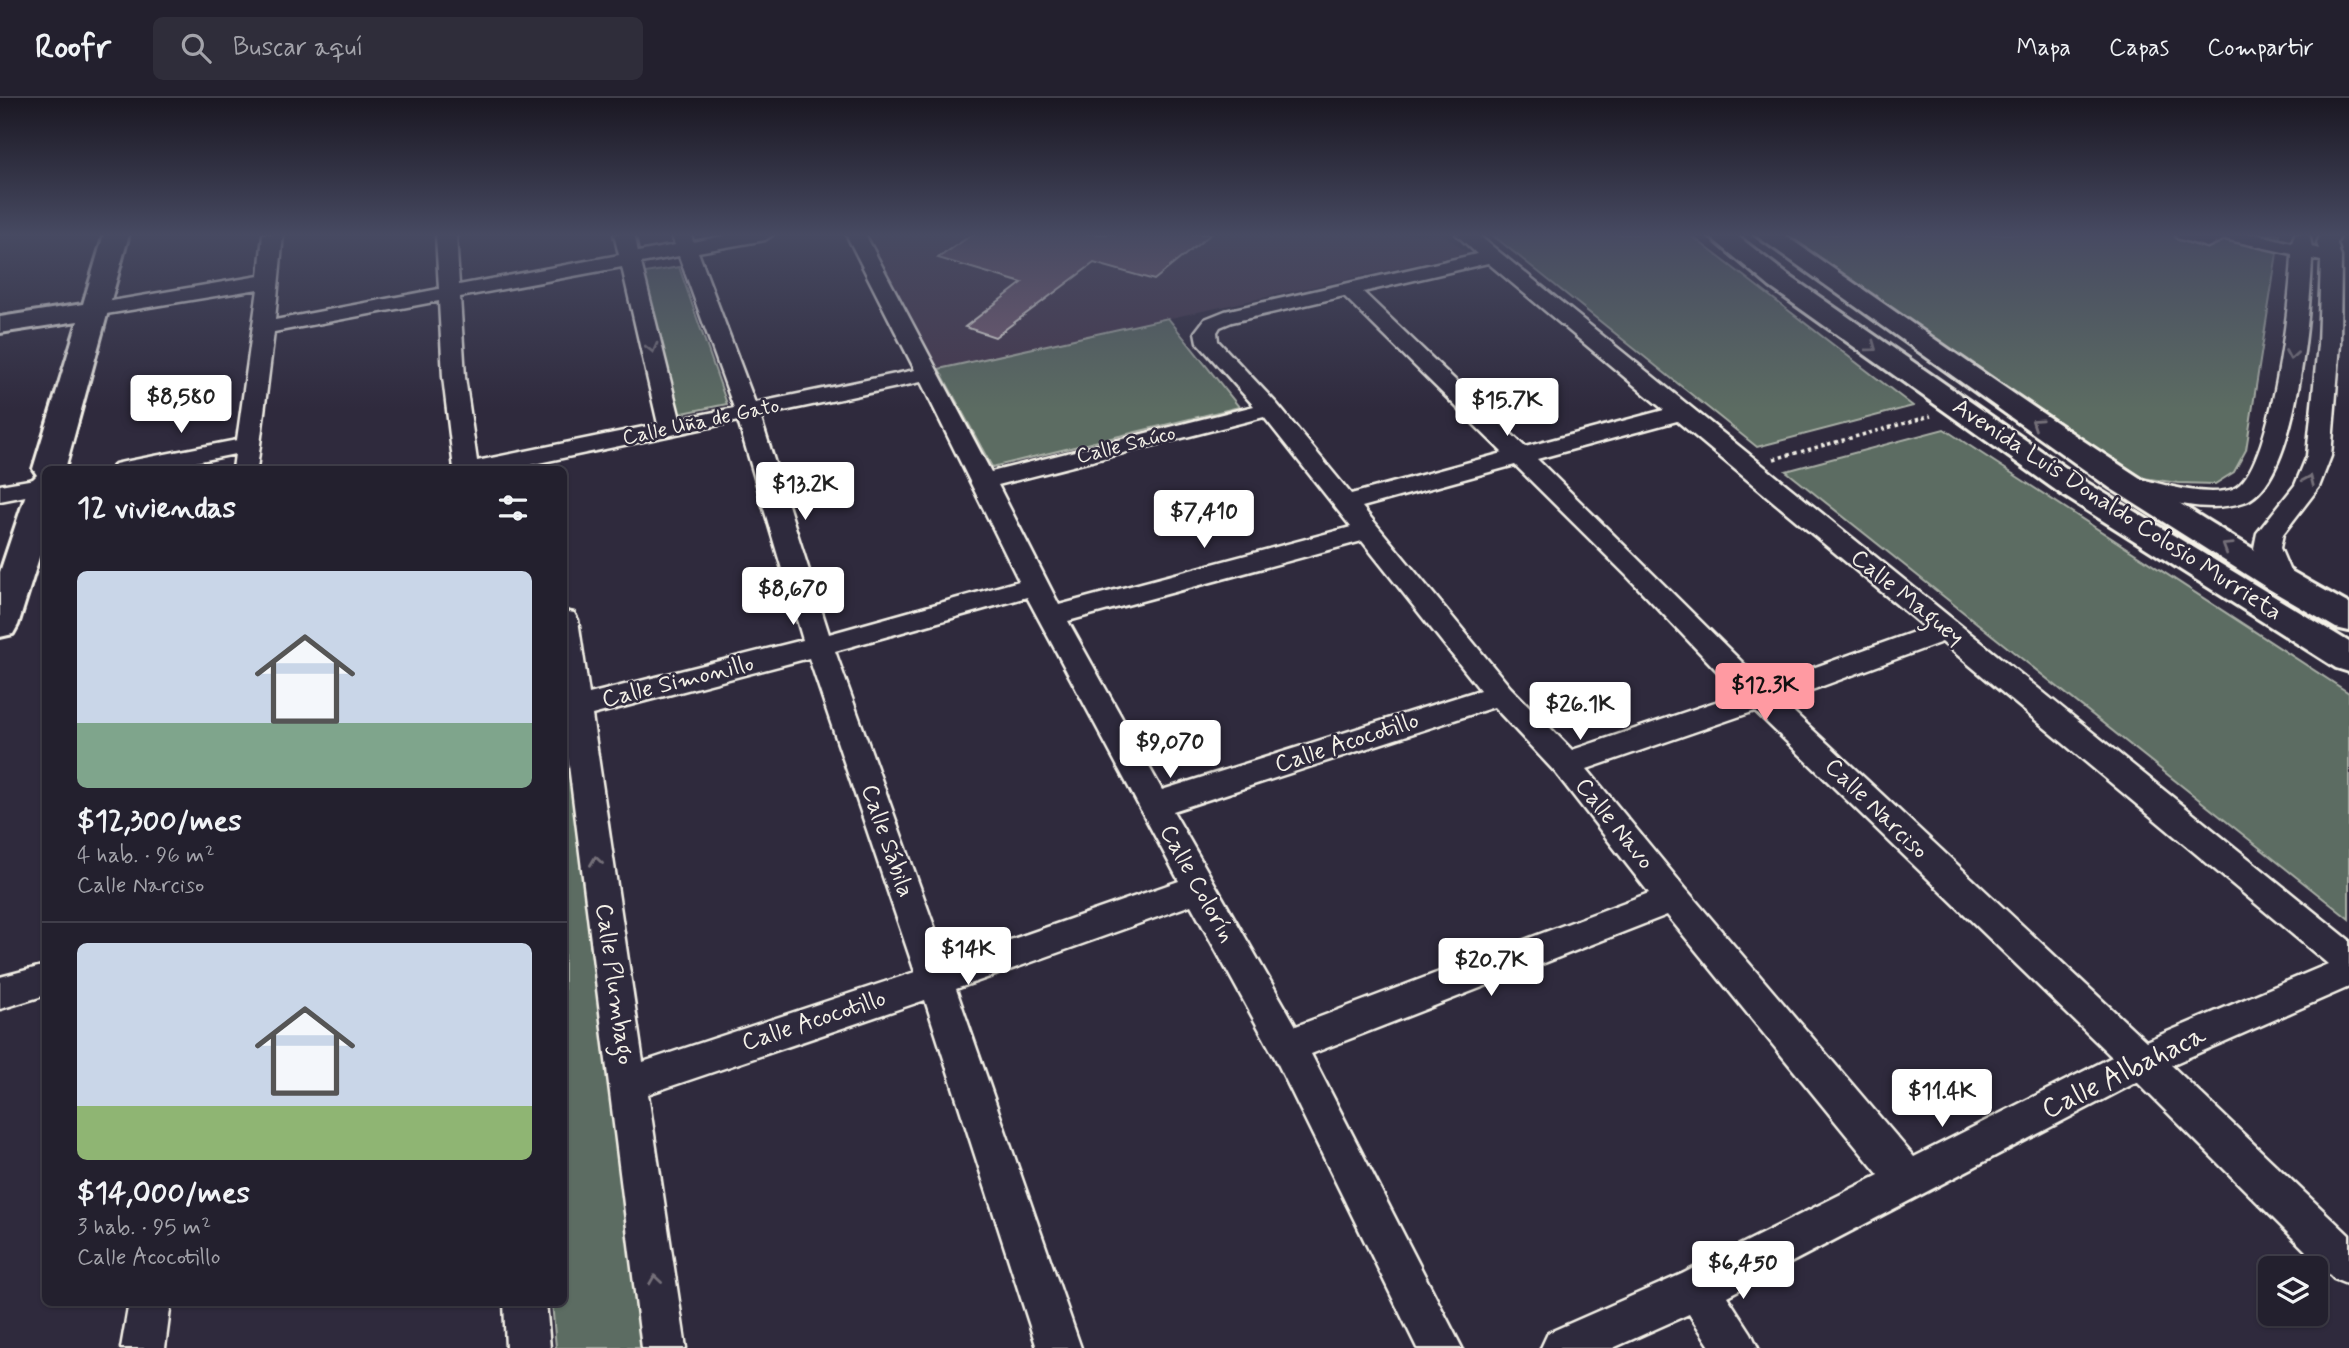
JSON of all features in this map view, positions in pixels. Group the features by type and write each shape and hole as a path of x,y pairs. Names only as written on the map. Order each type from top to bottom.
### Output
{"main road":[{"path":"50,466 99,292"},
{"name":"Avenida Luis Donaldo Colosio Murrieta","path":"1798,292 1958,409 2075,489 2349,659"},
{"name":"Avenida Luis Donaldo Colosio Murrieta","path":"1850,292 2121,481 2281,581 2349,619"},
{"path":"0,325 94,310"},
{"path":"0,625 42,492"}],"street":[{"path":"94,310 199,292"},
{"path":"154,466 246,457 266,292"},
{"path":"264,328 459,292"},
{"path":"639,292 671,428"},
{"name":"Calle Sábila","path":"703,292 747,412 819,646 936,981 1059,1348"},
{"name":"Calle Colorín","path":"885,292 984,481 1035,586 1288,1046 1440,1348"},
{"name":"Calle Navo","path":"1334,292 1225,317 1212,323 1206,332 1208,342 1269,409 1500,694 1566,764 1673,898 1908,1180"},
{"name":"Calle Narciso","path":"1352,292 1636,570 1760,698 2141,1061 2349,1264"},
{"name":"Calle Maguey","path":"1536,292 1679,413 2349,961"},
{"path":"2121,481 2161,491 2210,498 2234,497 2248,492 2262,475 2275,443 2293,341 2295,292"},
{"path":"2281,581 2267,548 2270,533 2307,487 2319,456 2333,292"},
{"path":"450,294 454,377 467,466"},
{"name":"Calle Uña de Gato","path":"505,466 544,462 671,428 928,374"},
{"name":"Calle Saúco","path":"984,481 1269,409"},
{"path":"1346,503 1521,458 1679,413"},
{"path":"0,493 42,484"},
{"path":"2248,492 2286,516"},
{"path":"1053,616 1367,531"},
{"name":"Calle Simonillo","path":"569,710 819,646 1035,586"},
{"path":"1566,764 1760,698 1947,630"},
{"name":"Calle Plumbago","path":"567,674 569,710 628,1084 664,1348"},
{"name":"Calle Acocotillo","path":"1154,806 1500,694"},
{"name":"Calle Acocotillo","path":"628,1084 936,981 1199,888"},
{"path":"1288,1046 1673,898"},
{"name":"Calle Albahaca","path":"1563,1348 1697,1289 2141,1061 2349,971"},
{"path":"0,993 42,981"},
{"path":"1697,1289 1736,1348"},
{"path":"143,1348 149,1306"},
{"path":"525,1306 528,1348"}],"path":[{"path":"1745,467 1958,409"}],"shaded area":[{"path":"896,292 1288,292 939,369"}],"green space":[{"path":"645,292 688,292 727,404 678,414"},
{"path":"1564,292 1765,292 1913,406 1757,447"},
{"path":"1864,292 2271,292 2246,450 2234,472 2215,484 2143,478"},
{"path":"1168,318 1239,407 992,467 939,369"},
{"path":"1944,429 2349,693 2349,919 1786,471"},
{"path":"567,756 645,1348 556,1348 552,1306 567,1306"}],"building":[{"path":"1010,292 1055,292 995,337 965,327"}]}
